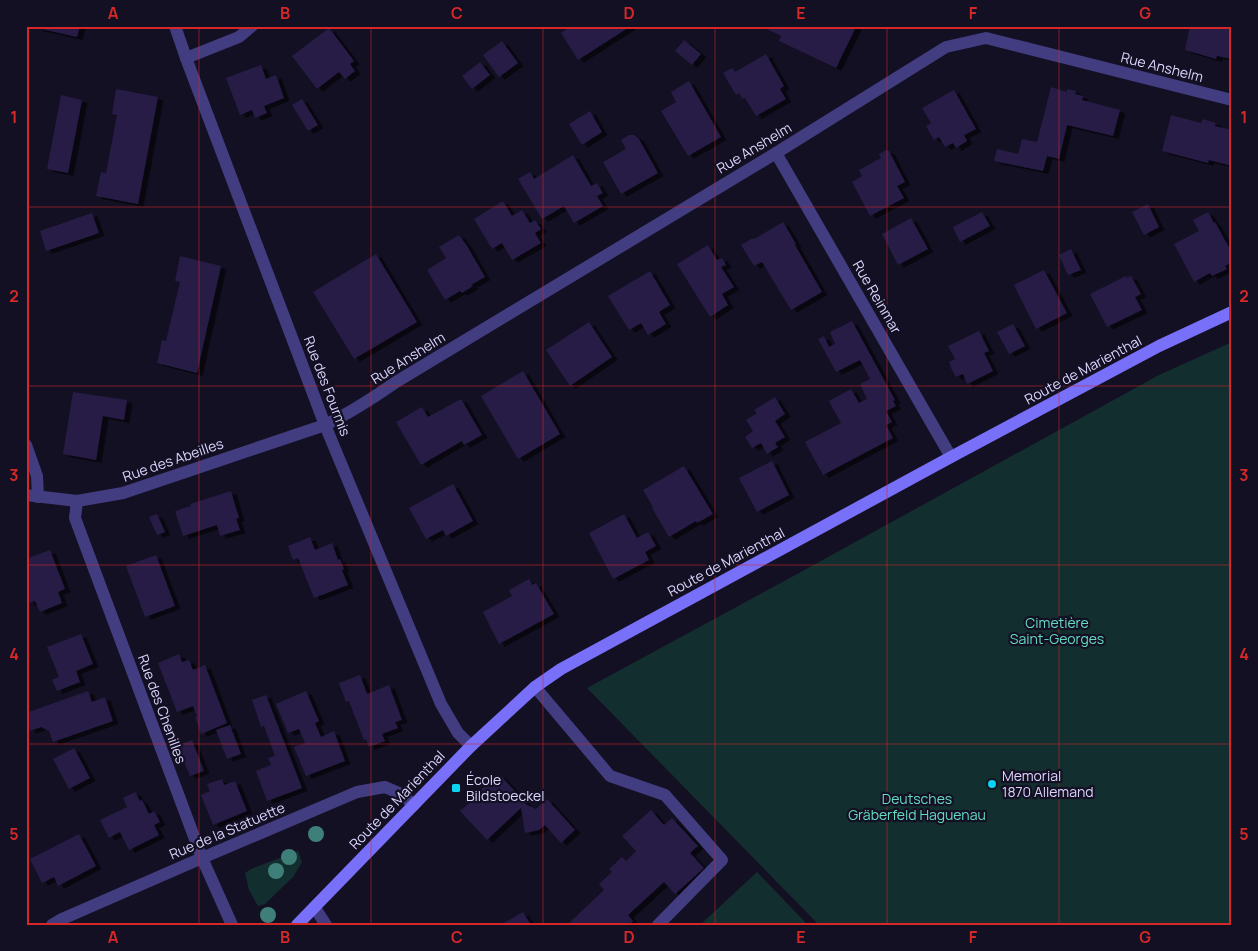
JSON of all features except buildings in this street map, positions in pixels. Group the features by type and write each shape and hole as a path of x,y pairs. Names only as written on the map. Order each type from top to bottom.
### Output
{"street":[{"name":"Rue des Fourmis","path":"175,26 325,425 441,704 458,733 471,746"},
{"path":"186,58 239,37 252,26"},
{"name":"Rue Anshelm","path":"325,425 358,408 404,377 946,47 986,38 1232,100"},
{"name":"Rue Reinmar","path":"776,152 951,457"},
{"name":"Route de Marienthal","path":"297,925 471,746 535,687 561,669 1159,346 1232,312"},
{"name":"Rue des Abeilles","path":"32,496 77,501 123,493 325,425"},
{"path":"26,445 36,476 32,496"},
{"name":"Rue des Chenilles","path":"77,501 75,518 202,858 232,925"},
{"path":"535,687 610,776 665,795 722,860 658,925"},
{"name":"Rue de la Statuette","path":"52,925 357,792 385,787 401,794 414,806"},
{"path":"314,908 326,925"}],"green space":[{"name":"Cimetière Saint-Georges","path":"1232,342 1232,925 819,925 587,688 1159,375"},
{"path":"298,851 302,862 293,877 265,904 258,906 249,890 245,873"},
{"path":"757,872 808,925 700,925"}],"place":[{"name":"Memorial 1870 Allemand","path":"992,784"},
{"name":"École Bildstoeckel","path":"456,788"}],"park label":[{"name":"Deutsches Gräberfeld Haguenau","path":"917,808"}]}
